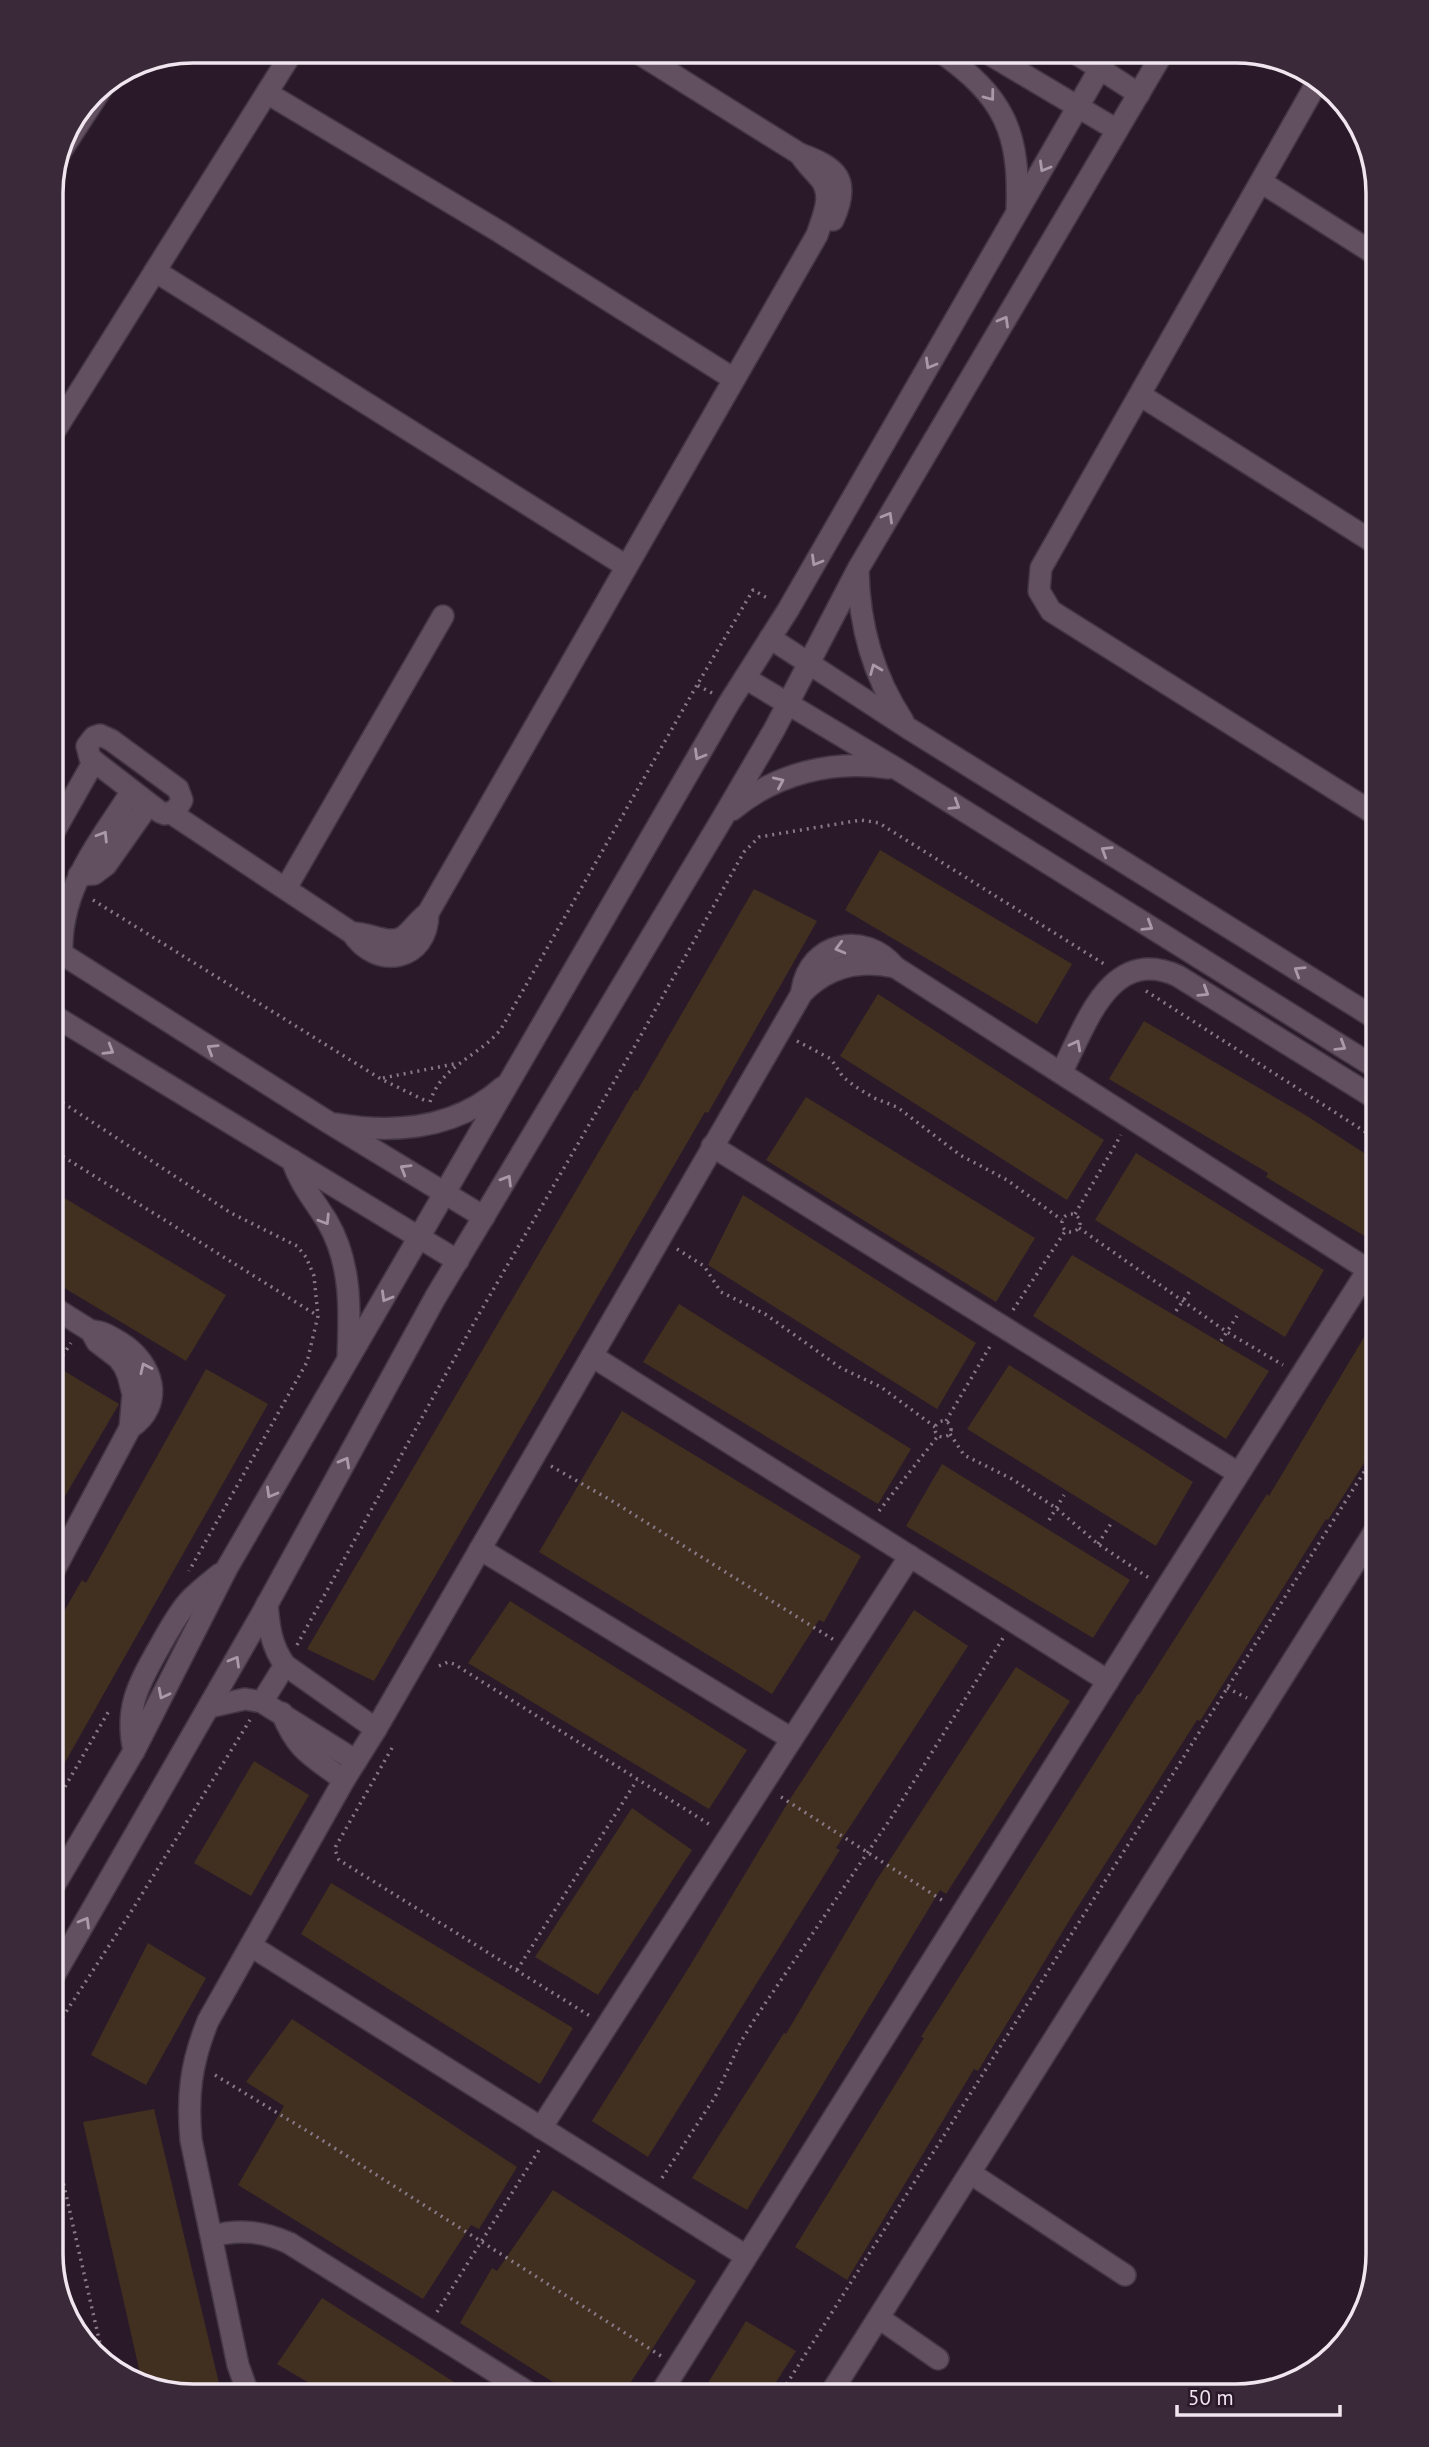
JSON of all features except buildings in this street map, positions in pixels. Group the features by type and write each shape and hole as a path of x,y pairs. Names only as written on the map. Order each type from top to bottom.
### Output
{"street":[{"path":"63,418 286,63"},
{"path":"171,813 180,805 181,794 178,789 106,736 100,735 90,741 87,752 94,761 160,812 171,813 352,933 366,933 385,940 399,939 428,913 817,235 825,209 826,191 800,154 654,63"},
{"path":"955,63 986,89 1005,119 1012,136 1018,167 1016,214"},
{"path":"1004,63 1117,130"},
{"path":"63,1871 134,1751 227,1568 729,703 788,610 1103,63"},
{"path":"1108,63 1139,94"},
{"path":"63,1960 209,1707 458,1261 722,819 787,704 858,569 1157,63"},
{"path":"1313,89 1041,568 1038,579 1043,601 1051,611 1366,808"},
{"path":"267,93 500,232 734,379"},
{"path":"1261,182 1366,248"},
{"path":"155,271 626,566"},
{"path":"1140,395 1366,537"},
{"path":"858,569 858,597 869,653 892,705 908,728"},
{"path":"286,888 443,615"},
{"path":"770,638 908,728 1366,1013"},
{"path":"745,678 897,769 1366,1062"},
{"path":"63,816 94,761"},
{"path":"722,819 762,790 807,771 852,765 897,769"},
{"path":"63,920 76,881 140,797"},
{"path":"63,955 484,1217"},
{"path":"245,2384 236,2356 191,2140 188,2114 193,2062 208,2021 344,1780 376,1730 802,993 824,974 845,966 866,963 895,967 1366,1269"},
{"path":"1061,1073 1101,996 1110,985 1133,971 1156,968 1178,976 1366,1093"},
{"path":"63,1021 458,1261"},
{"path":"328,1122 380,1129 433,1125 485,1101 514,1075"},
{"path":"712,1146 1238,1474"},
{"path":"292,1160 307,1194 327,1221 343,1262 349,1298 348,1362"},
{"path":"667,2384 1300,1375 1366,1283"},
{"path":"63,1314 86,1329 118,1359 128,1375 132,1394 130,1428 63,1554"},
{"path":"592,1356 1108,1681"},
{"path":"838,2384 1366,1546"},
{"path":"480,1549 792,1739"},
{"path":"545,2131 607,2026 910,1556"},
{"path":"267,1602 271,1638 285,1665 376,1730"},
{"path":"262,1702 285,1665"},
{"path":"209,1707 245,1699 262,1702 356,1761"},
{"path":"282,1713 300,1747 344,1780"},
{"path":"251,1946 746,2256"},
{"path":"970,2173 1125,2276"},
{"path":"212,2236 243,2231 281,2239 515,2384"},
{"path":"879,2318 938,2358"}],"path":[{"path":"433,1125 430,1102 433,1091 456,1064 493,1040 501,1030 753,590 788,610"},
{"path":"697,685 729,703"},
{"path":"285,1665 469,1333 744,852 759,838 861,820 879,823 1366,1132"},
{"path":"76,881 381,1079 430,1102"},
{"path":"779,1031 831,1059 843,1077 856,1087 897,1107 960,1155 1007,1180 1062,1220 1066,1230 1071,1232 1079,1228"},
{"path":"381,1079 456,1064"},
{"path":"63,1103 231,1213 297,1247 306,1257 314,1276 318,1316 307,1362 185,1577"},
{"path":"1076,1214 1131,1118"},
{"path":"63,1157 318,1316"},
{"path":"1062,1220 1068,1214 1076,1214"},
{"path":"1076,1214 1080,1220 1079,1228"},
{"path":"1079,1228 1227,1332 1300,1375"},
{"path":"660,1238 704,1266 721,1292 765,1314 841,1368 881,1387 935,1427 938,1436"},
{"path":"1176,1311 1192,1288"},
{"path":"1221,1341 1237,1316"},
{"path":"63,1358 86,1329"},
{"path":"935,1427 941,1421 946,1421 951,1427 950,1434 964,1455 1012,1479 1056,1508 1098,1544 1165,1590"},
{"path":"938,1436 947,1437 950,1434"},
{"path":"865,1528 938,1436"},
{"path":"534,1456 612,1501 850,1650"},
{"path":"787,2384 1366,1469"},
{"path":"1049,1520 1064,1494"},
{"path":"1098,1544 1112,1522"},
{"path":"650,2196 715,2096 740,2043 756,2017 892,1815 1014,1622"},
{"path":"438,1666 443,1663 454,1664 729,1836"},
{"path":"63,2017 262,1702"},
{"path":"63,1790 111,1706"},
{"path":"397,1738 336,1846 339,1860 607,2026"},
{"path":"517,1970 638,1779"},
{"path":"762,1785 961,1913"},
{"path":"193,2062 317,2137 678,2366"},
{"path":"426,2329 481,2242 545,2131"},
{"path":"63,2182 100,2345"}]}
